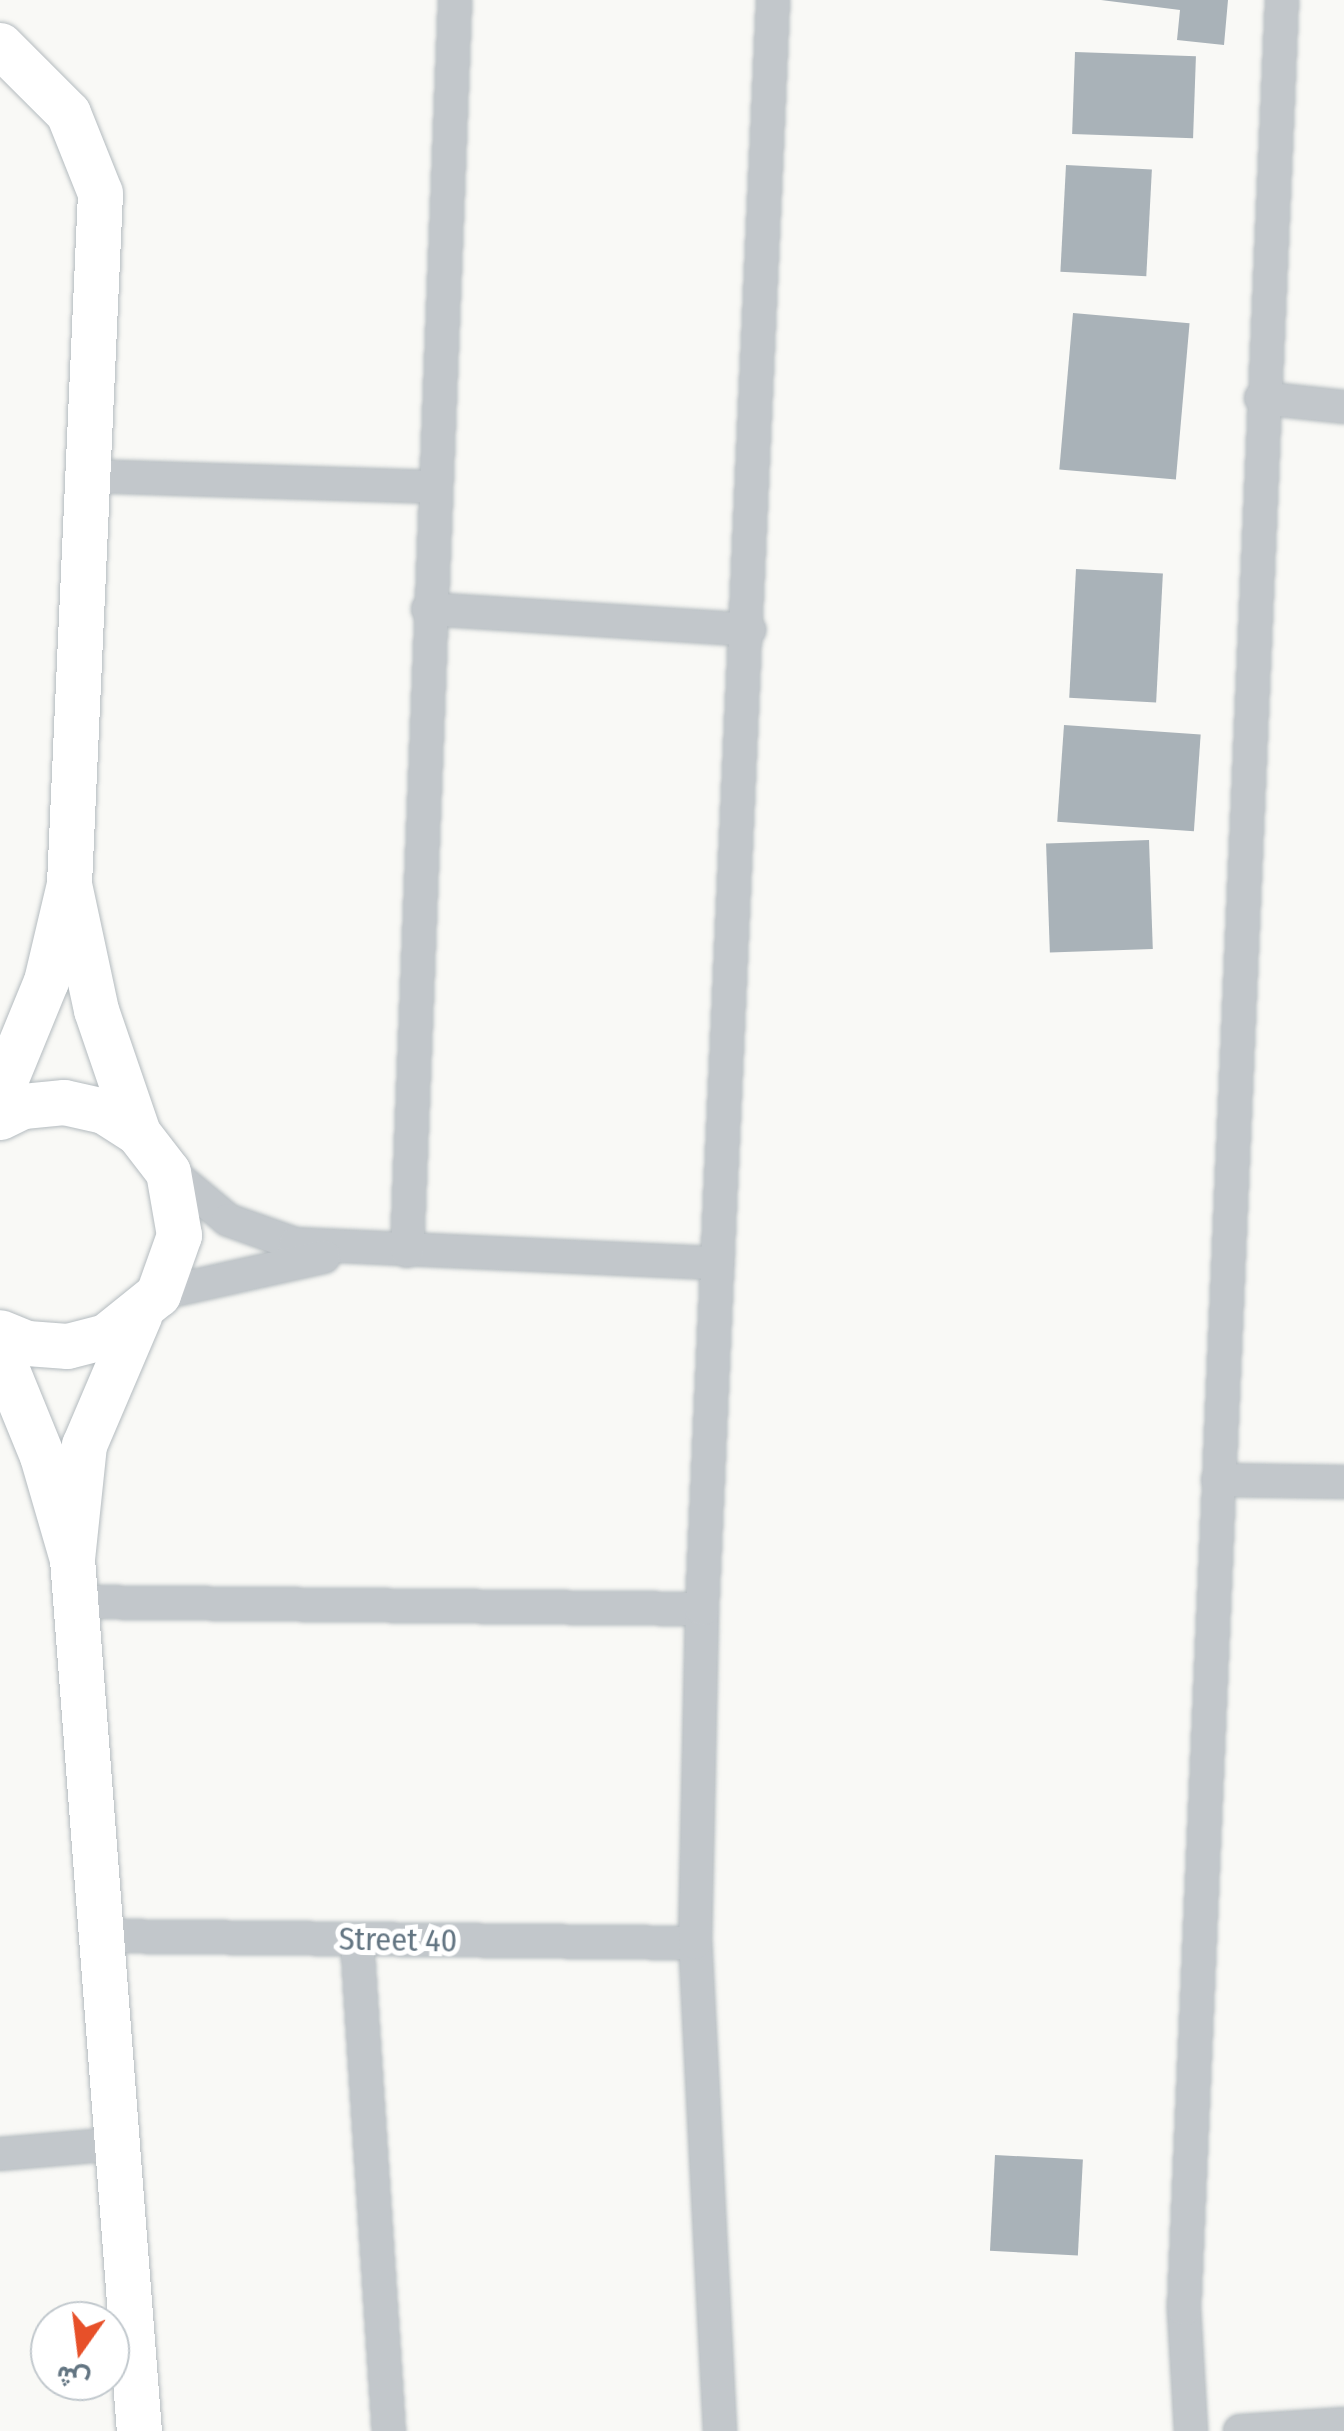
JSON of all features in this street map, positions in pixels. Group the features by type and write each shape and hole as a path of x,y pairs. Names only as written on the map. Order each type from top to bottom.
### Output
{"street":[{"path":"390,1251 428,609 455,0"},
{"path":"720,2431 695,1944 702,1609 749,630 773,0"},
{"path":"1191,2431 1184,2309 1261,398 1282,0"},
{"path":"0,45 68,112 100,193 68,884 46,981 0,1093"},
{"path":"1261,398 1344,406"},
{"path":"87,476 433,487"},
{"path":"428,609 749,630"},
{"path":"68,884 96,1010 144,1139 168,1172 179,1235 149,1304 98,1401 84,1445 74,1580 139,2431"},
{"path":"0,1116 23,1106 64,1102 104,1111 144,1139 172,1175 228,1220 295,1244 718,1264"},
{"path":"0,1332 27,1343 67,1346 106,1336 149,1304 270,1266 390,1251"},
{"path":"0,1352 42,1456 74,1580"},
{"path":"1218,1480 1344,1482"},
{"path":"74,1580 702,1609"},
{"name":"Street 40","path":"101,1936 695,1944"},
{"path":"357,1939 389,2431"},
{"path":"0,2154 117,2144"},
{"path":"1240,2431 1344,2424"}],"building":[{"path":"1101,0 1228,0 1224,45 1177,40 1180,10"},
{"path":"1075,52 1196,56 1193,138 1072,134"},
{"path":"1066,165 1152,170 1146,276 1060,272"},
{"path":"1073,313 1190,323 1176,480 1059,469"},
{"path":"1076,569 1163,574 1156,702 1069,698"},
{"path":"1064,725 1201,735 1194,831 1057,822"},
{"path":"1149,840 1153,949 1050,953 1046,844"},
{"path":"995,2155 1083,2160 1078,2255 990,2251"}]}
